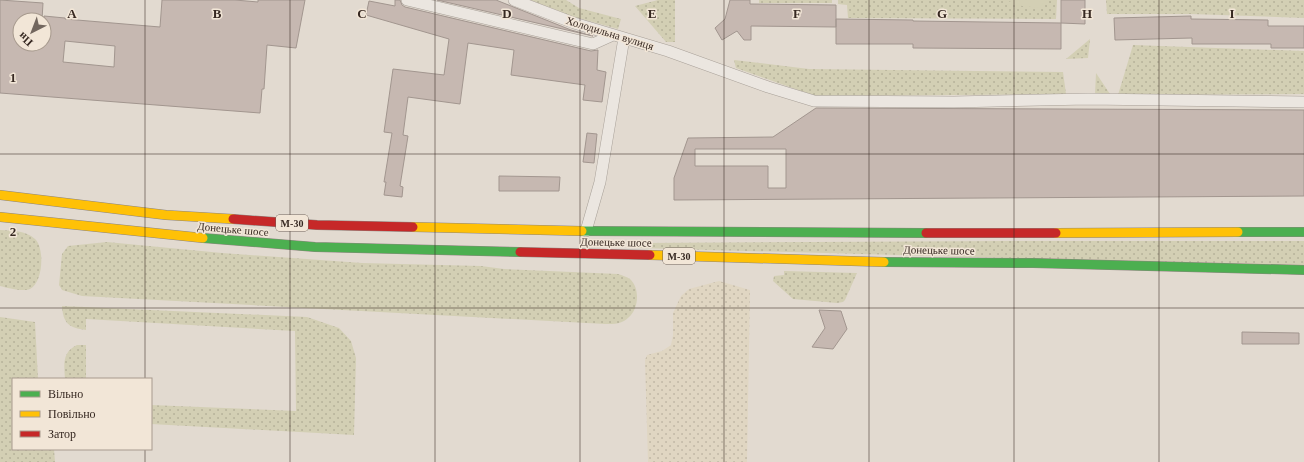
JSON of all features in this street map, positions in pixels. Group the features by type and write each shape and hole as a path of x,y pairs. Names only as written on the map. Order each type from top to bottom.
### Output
{"highway":[{"name":"Донецьке шосе","path":"0,195 166,215 273,222 586,231 992,233 1304,232"},
{"name":"Донецьке шосе","path":"0,217 178,236 315,247 876,262 1033,263 1304,270"}],"street":[{"path":"407,0 593,44 613,35"},
{"name":"Холодильна вулиця","path":"514,0 574,23 668,51 768,87 814,101 954,102 1095,99 1304,102"},
{"path":"586,231 600,182 624,38"}],"shaded area":[{"path":"530,0 566,0 579,8 621,19 618,29 571,16"},
{"path":"658,0 675,0 675,42 666,42 635,6"},
{"path":"759,0 832,0 832,3 759,3"},
{"path":"838,0 1057,0 1056,19 848,18 847,5 838,4"},
{"path":"1013,0 1045,0 1040,8 1005,4"},
{"path":"1106,0 1304,0 1304,18 1191,14 1107,14"},
{"path":"1090,39 1088,58 1066,59"},
{"path":"1133,45 1304,51 1304,94 1118,95"},
{"path":"734,60 809,69 1063,72 1066,94 815,96 736,68"},
{"path":"1096,73 1110,94 1095,94"},
{"path":"0,230 27,234 38,243 41,257 40,273 38,280 30,289 20,290 0,286"},
{"path":"1304,241 1304,266 638,248 638,243"},
{"path":"107,242 222,253 362,263 481,266 504,269 618,274 630,279 635,287 637,298 635,309 627,319 618,323 605,324 82,296 62,290 59,285 62,254 68,246"},
{"path":"784,271 857,273 845,300 837,303 793,299 773,281 774,276 784,275"},
{"path":"719,281 750,290 747,462 648,462 645,360 647,355 662,351 671,345 673,335 673,313 681,296 689,289"},
{"path":"62,306 307,317 339,328 351,341 356,358 354,435 152,424 152,405 296,411 295,331 86,319 86,330 75,328 68,324"},
{"path":"0,317 35,322 38,378 12,378 12,450 54,450 55,462 0,462"},
{"path":"77,345 86,345 86,378 65,378 64,363 66,355"}],"building":[{"path":"0,0 43,3 42,12 12,12 12,52 52,52 52,17 160,27 162,0 235,0 258,2 258,0 305,0 296,48 267,45 264,89 262,89 260,113 0,93","holes":["65,41 115,46 114,67 63,62"]},
{"path":"395,0 400,0 402,5 405,7 591,51 598,50 597,70 606,72 602,102 583,100 585,85 511,75 514,50 468,43 460,104 408,97 403,135 408,136 400,186 403,187 402,197 384,195 386,182 384,182 392,133 384,132 393,69 444,75 449,39 366,15 369,1 395,6"},
{"path":"437,0 496,0 571,30 593,36"},
{"path":"730,0 750,0 750,4 836,5 836,27 751,26 751,40 744,40 737,31 722,40 715,28 725,19"},
{"path":"1061,0 1085,0 1085,24 1061,23"},
{"path":"1191,16 1191,19 1268,20 1268,26 1304,26 1304,48 1271,48 1271,44 1192,44 1192,38 1115,40 1114,18"},
{"path":"836,19 1061,23 1061,49 913,48 913,44 836,44"},
{"path":"816,108 1304,110 1304,196 674,200 674,178 688,138 773,137","holes":["695,149 786,149 786,188 768,188 768,166 695,166"]},
{"path":"587,133 597,134 594,163 583,162"},
{"path":"499,176 560,177 559,191 499,191"},
{"path":"819,310 841,311 847,329 833,349 812,347 825,328"},
{"path":"1242,332 1299,333 1299,344 1242,344"}],"traffic: fast":[{"path":"582,231 926,233"},
{"path":"1238,232 1304,232"},
{"path":"203,238 315,247 520,252"},
{"path":"884,262 1033,263 1304,270"}],"traffic: slow":[{"path":"0,195 166,215 233,219"},
{"path":"0,217 203,238"},
{"path":"413,227 582,231"},
{"path":"1056,233 1238,232"},
{"path":"650,255 884,262"}],"traffic: jam":[{"path":"233,219 317,225 413,227"},
{"path":"926,233 1056,233"},
{"path":"520,252 650,255"}]}
